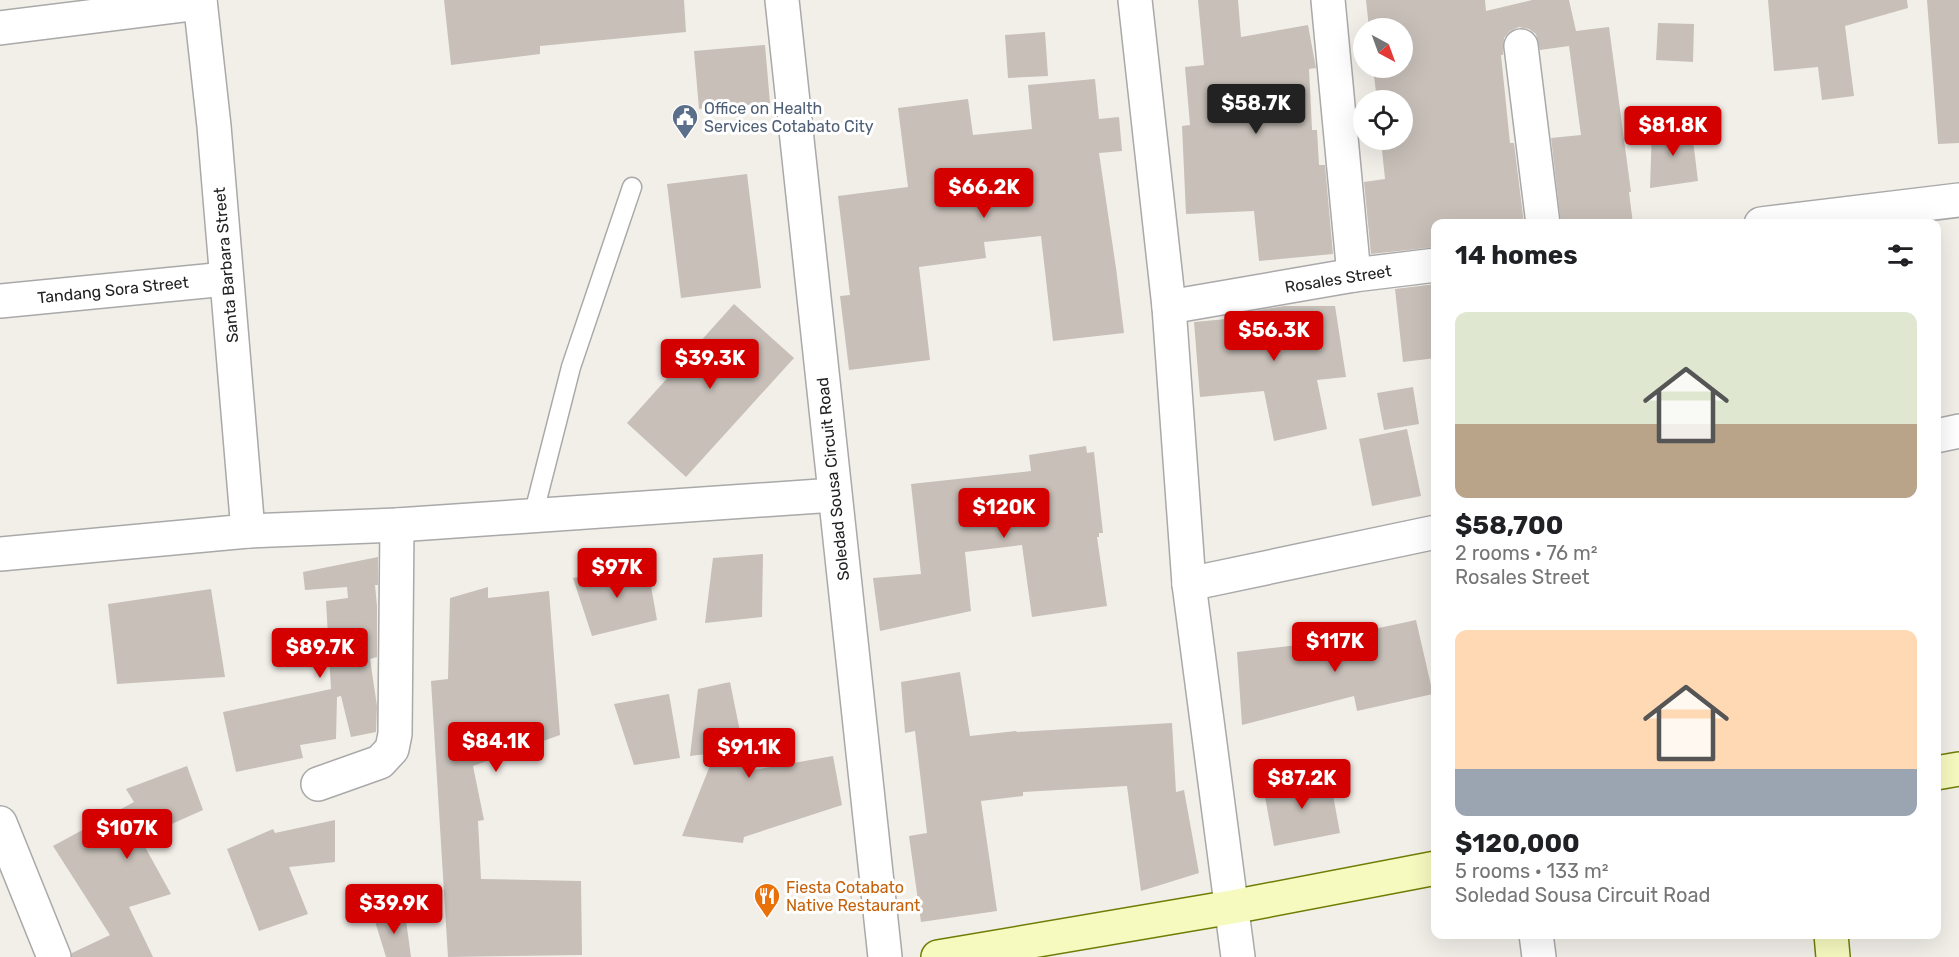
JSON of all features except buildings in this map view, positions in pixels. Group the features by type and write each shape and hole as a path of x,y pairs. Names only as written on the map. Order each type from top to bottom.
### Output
{"main road":[{"path":"1941,772 1959,769"},
{"path":"938,957 1232,907 1431,869"},
{"path":"1831,939 1833,957"}],"street":[{"name":"Soledad Sousa Circuit Road","path":"782,0 885,957"},
{"path":"1135,0 1169,307 1189,584 1238,957"},
{"path":"1328,0 1354,275"},
{"path":"0,28 200,1"},
{"name":"Santa Barbara Street","path":"200,1 214,126 248,531"},
{"path":"1521,46 1542,219"},
{"path":"1802,219 1959,200"},
{"name":"Rosales Street","path":"1169,307 1354,275 1431,266"},
{"name":"Tandang Sora Street","path":"0,302 226,279"},
{"path":"1941,435 1959,431"},
{"path":"0,554 248,531 397,525 834,495"},
{"path":"318,784 380,762 392,749 395,734 397,525"},
{"path":"1189,584 1431,533"},
{"path":"0,823 54,957"},
{"path":"1537,939 1539,957"}],"lane":[{"path":"533,516 571,367 632,187"}],"place":[{"name":"Office on Health Services Cotabato City","path":"685,140"},
{"name":"Fiesta Cotabato Native Restaurant","path":"767,919"}]}
